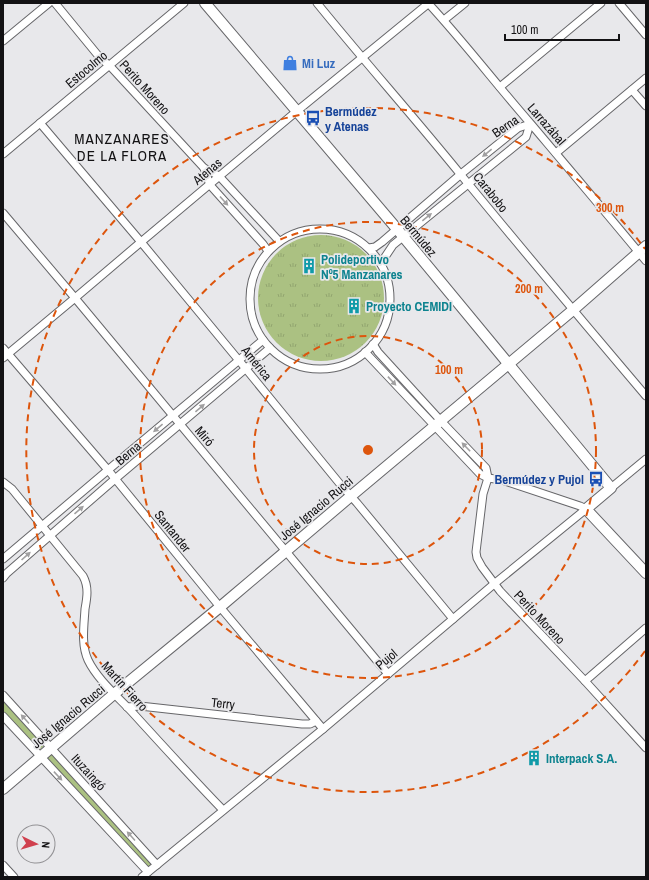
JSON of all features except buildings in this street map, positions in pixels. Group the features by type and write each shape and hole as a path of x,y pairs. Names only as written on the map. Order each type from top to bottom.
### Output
{"street":[{"path":"3,41 48,3"},
{"name":"Perito Moreno","path":"54,3 101,59 109,65 204,168 219,176 279,241"},
{"name":"Estocolmo","path":"3,154 184,3"},
{"name":"Bermúdez","path":"205,3 400,233 612,488"},
{"name":"Carabobo","path":"317,3 646,396"},
{"name":"Atenas","path":"4,353 75,298 219,176 428,3"},
{"name":"Larrazábal","path":"428,3 444,20 530,124 642,249 646,261"},
{"path":"444,20 466,3"},
{"path":"500,87 601,3"},
{"path":"619,3 646,35"},
{"path":"556,153 646,78"},
{"path":"632,90 646,106"},
{"name":"América","path":"40,123 240,360 340,484 453,619"},
{"name":"Berna","path":"381,264 400,233 461,174 518,128 530,124"},
{"name":"Berna","path":"369,248 378,245 400,233 468,183 526,137 530,124"},
{"name":"Perito Moreno","path":"204,168 210,185 268,251"},
{"name":"Miró","path":"3,213 388,674"},
{"path":"314,228 341,231 351,235 369,248 376,256 386,274 389,284 390,305 388,316 380,335 366,352 338,367 317,369 306,368 287,361 270,348 257,331 250,311 249,300 254,274 261,260 268,251 279,241 298,231 314,228"},
{"name":"José Ignacio Rucci","path":"3,789 114,694 220,607 573,310 642,249"},
{"name":"Berna","path":"3,560 263,340"},
{"path":"373,344 437,424"},
{"name":"Berna","path":"3,578 115,479 270,348"},
{"path":"366,352 437,424 486,468 488,478 502,480 586,509 646,573"},
{"name":"Santander","path":"4,353 108,470 220,607 323,729"},
{"name":"Pujol","path":"145,875 323,729 494,584 646,459"},
{"name":"Perito Moreno","path":"488,478 482,494 476,552 477,558 482,567 494,584 646,748"},
{"name":"Martín Fierro","path":"3,482 12,489 83,576 86,582 87,598 84,626 85,648 88,659 95,671 114,694 223,810"},
{"path":"585,681 646,628"},
{"name":"Ituzaingó","path":"3,695 157,865"},
{"name":"Terry","path":"127,707 140,706 302,724 310,724 316,721"},
{"name":"Ituzaingó","path":"3,716 145,875"},
{"path":"3,865 14,877"}],"green space":[{"path":"327,235 339,237 351,242 366,253 377,268 382,280 384,298 382,316 377,328 366,343 351,354 339,359 315,361 303,359 291,354 276,343 265,328 260,316 258,292 260,280 265,268 276,253 291,242 303,237"},
{"path":"3,698 45,745 38,751 3,712"},
{"path":"51,753 152,864 148,868 46,758"}],"place":[{"name":"Mi Luz","path":"290,63"},
{"name":"Bermúdez y Atenas","path":"313,118"},
{"name":"Polideportivo Nº5 Manzanares","path":"309,266"},
{"name":"Proyecto CEMIDI","path":"354,306"},
{"name":"Bermúdez y Pujol","path":"596,479"},
{"name":"Interpack S.A.","path":"534,758"}],"district":[{"name":"MANZANARES DE LA FLORA","path":"122,148"}]}
